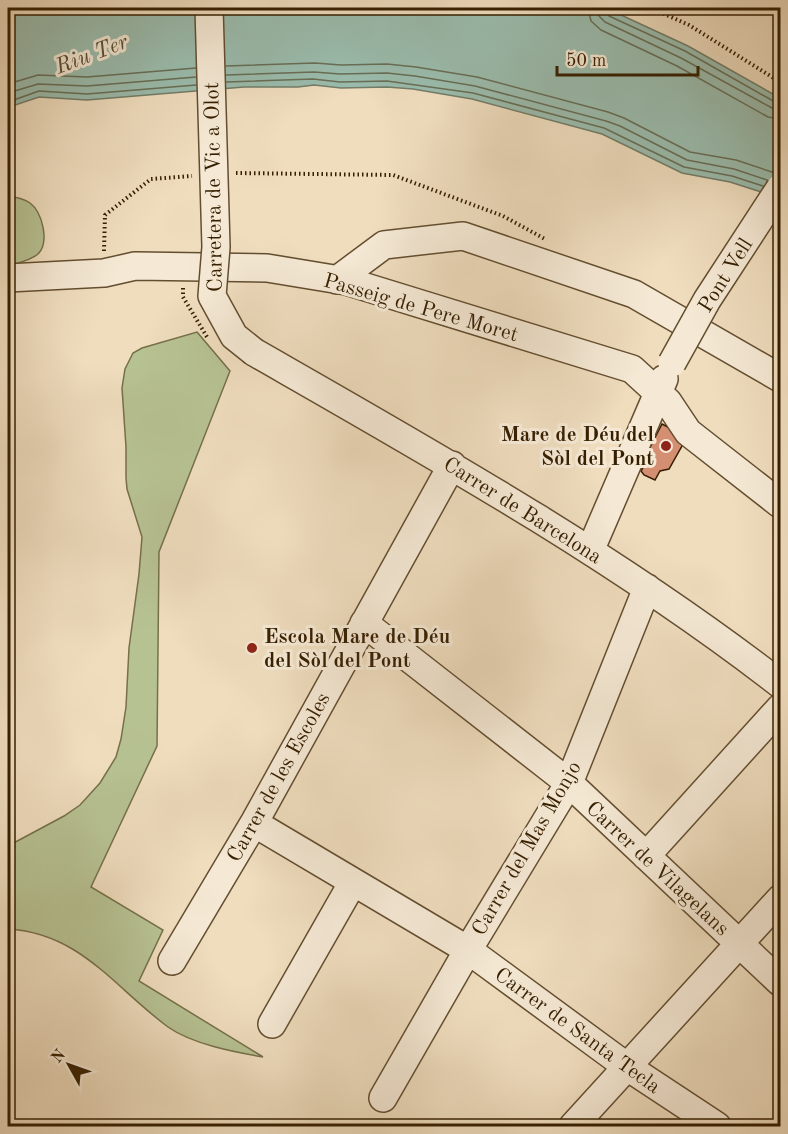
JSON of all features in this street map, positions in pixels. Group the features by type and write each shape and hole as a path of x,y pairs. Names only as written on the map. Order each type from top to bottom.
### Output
{"street":[{"name":"Carretera de Vic a Olot","path":"209,8 216,247 212,296 234,336 254,352"},
{"name":"Pont Vell","path":"590,551 672,363 707,300 780,188"},
{"path":"337,280 384,245 463,236 634,294 780,378"},
{"name":"Passeig de Pere Moret","path":"8,278 104,273 135,266 267,268 337,280 632,369 668,402 688,432 780,504"},
{"name":"Carrer de Barcelona","path":"254,352 452,465 590,551 647,588 780,684"},
{"name":"Carrer de les Escoles","path":"172,961 254,823 452,465"},
{"name":"Carrer del Mas Monjo","path":"383,1098 568,783 647,588"},
{"name":"Carrer de Vilagelans","path":"364,623 568,783 780,982"},
{"path":"646,856 780,708"},
{"name":"Carrer de Santa Tecla","path":"254,823 468,950 626,1066 717,1126"},
{"path":"272,1024 353,882"},
{"path":"573,1126 780,899"}],"path":[{"path":"651,8 689,25 780,82"},
{"path":"183,297 206,336"}],"green space":[{"path":"8,196 25,200 34,207 43,227 44,242 42,249 35,256 8,266"},
{"path":"197,332 230,371 159,552 157,746 91,887 163,930 139,981 263,1057 214,1046 178,1033 76,951 56,940 8,929 8,846 80,805 100,783 116,757 121,739 142,537 127,489 122,388 125,369 133,353 142,348"}],"water":[{"name":"Riu Ter","path":"8,8 606,8 688,46 780,98 780,198 730,182 682,173 602,134 472,99 413,89 341,88 314,85 244,87 87,100 39,97 12,106 8,115"}],"building":[{"name":"Mare de Déu del Sòl del Pont","path":"662,424 687,437 669,469 660,471 655,480 641,471 648,459 646,455"}],"place":[{"name":"Mare de Déu del Sòl del Pont","path":"666,446"},
{"name":"Escola Mare de Déu del Sòl del Pont","path":"252,648"}]}
